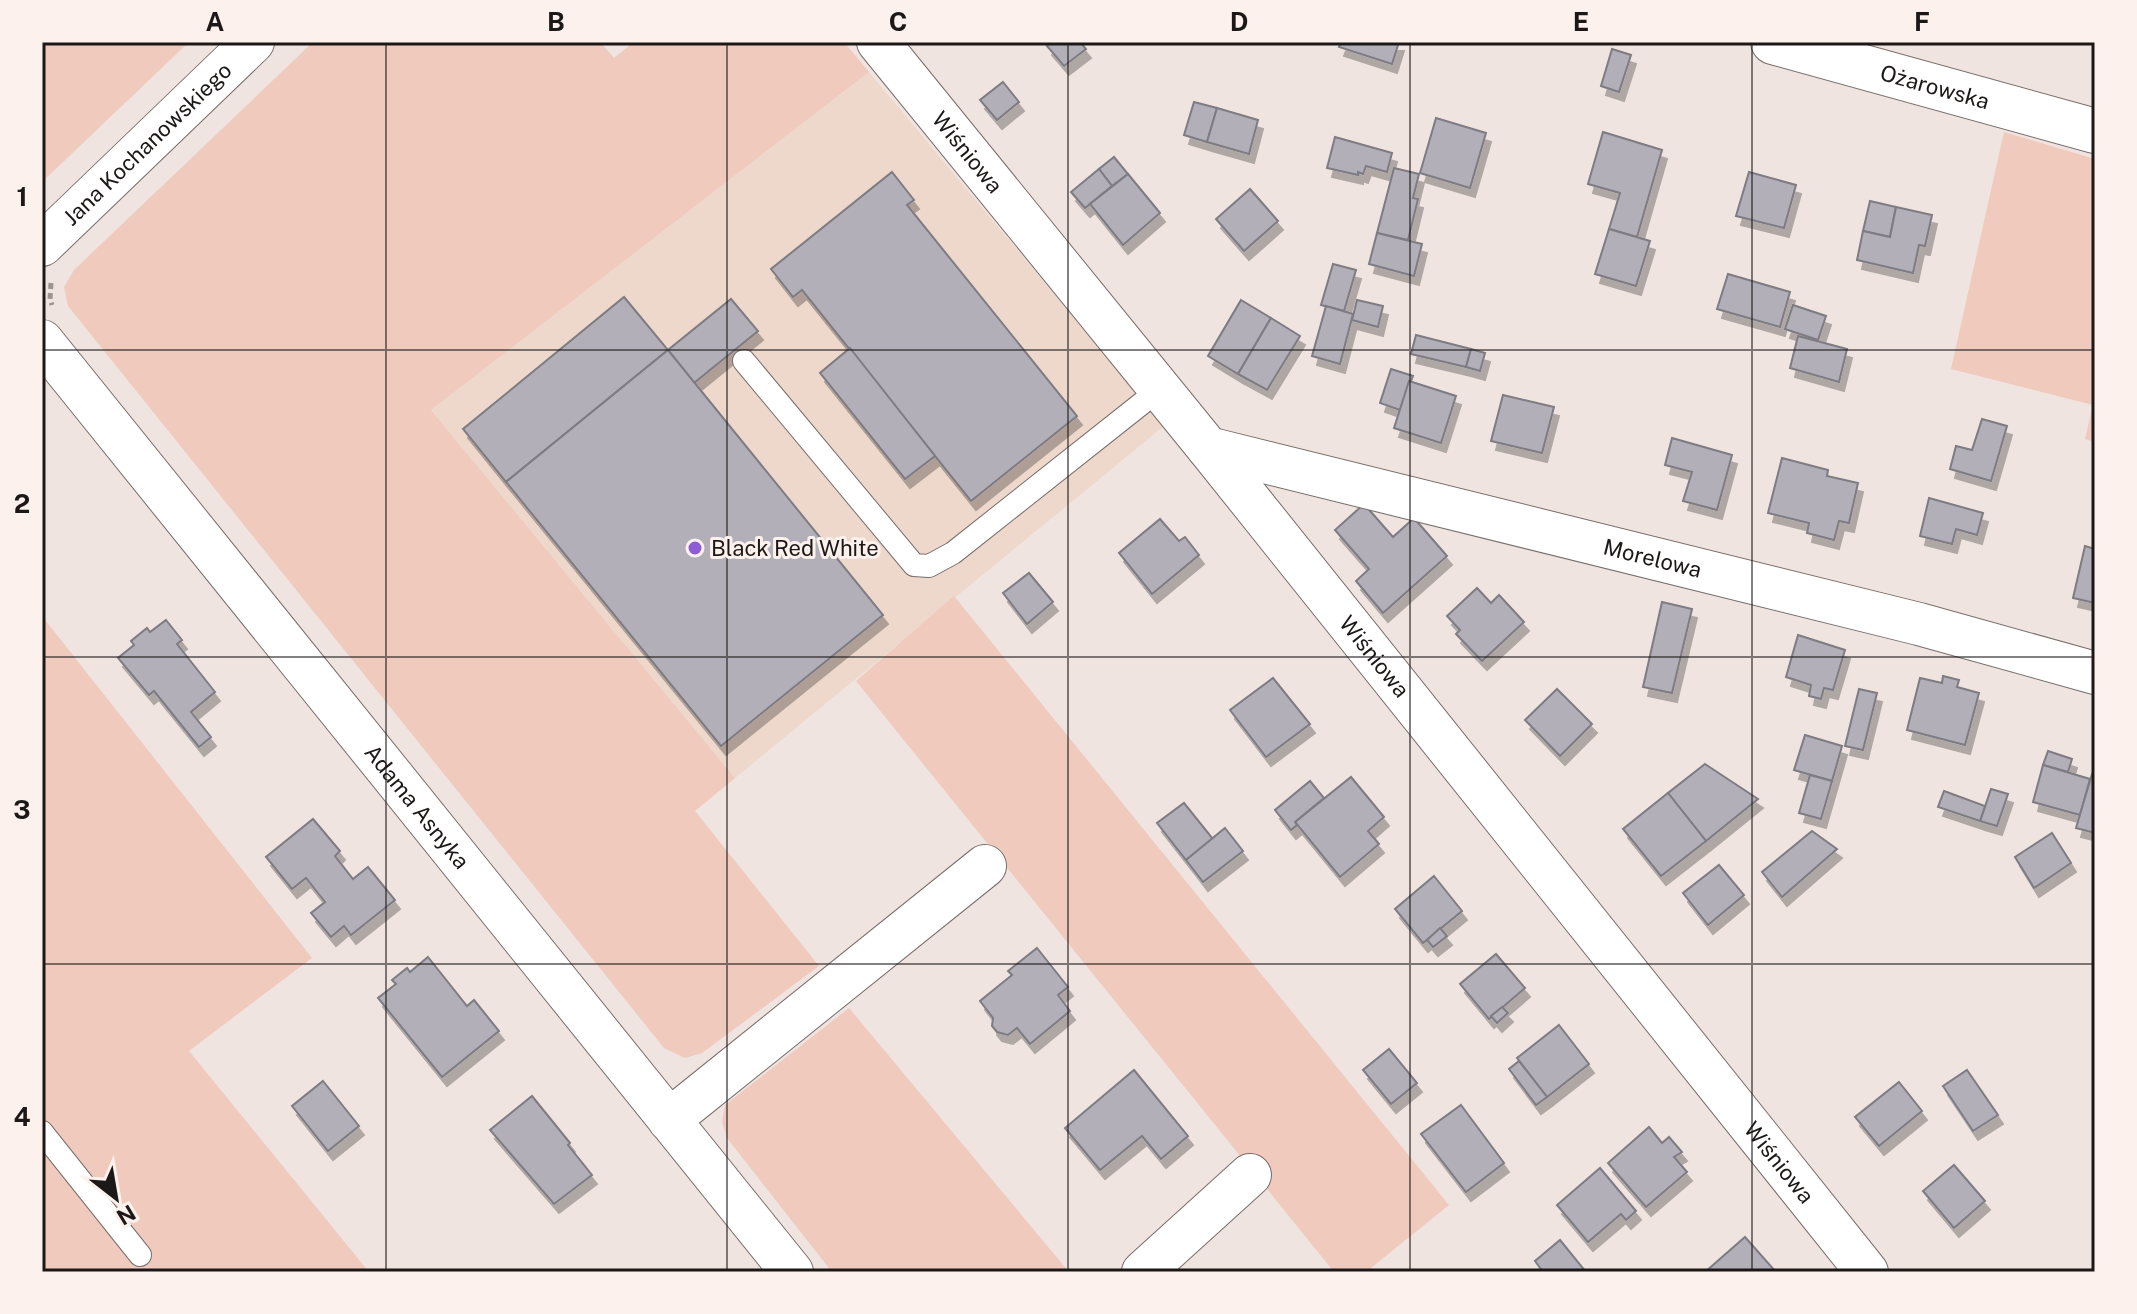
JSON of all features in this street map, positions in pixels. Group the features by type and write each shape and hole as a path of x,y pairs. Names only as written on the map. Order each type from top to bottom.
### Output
{"street":[{"name":"Jana Kochanowskiego","path":"48,260 253,42"},
{"name":"Wiśniowa","path":"878,42 1208,448 1867,1272"},
{"name":"Ożarowska","path":"1773,42 2095,131"},
{"name":"Adama Asnyka","path":"48,326 669,1120 792,1272"},
{"name":"Morelowa","path":"1208,448 1919,624 2095,673"},
{"path":"669,1120 985,866"},
{"path":"1143,1272 1250,1175"}],"lane":[{"path":"744,361 914,565 929,566 953,553 1160,389"},
{"path":"42,1132 140,1255"}],"path":[{"path":"48,260 51,283 48,326"}],"shaded area":[{"path":"42,42 189,42 42,182"},
{"path":"313,42 600,42 614,58 634,42 844,42 869,72 431,410 735,778 695,811 819,966 702,1053 685,1058 664,1048 68,306 64,287 74,270"},
{"path":"869,72 1164,426 735,778 431,410"},
{"path":"2004,132 2095,159 2095,442 2085,439 2093,405 1951,369"},
{"path":"954,596 1449,1205 1366,1272 1334,1272 856,681"},
{"path":"42,616 312,958 189,1051 369,1272 42,1272"},
{"path":"849,1008 1069,1272 832,1272 727,1138 722,1122 725,1105"}],"building":[{"path":"1051,42 1080,42 1086,49 1064,66 1047,46"},
{"path":"1341,42 1399,42 1392,64 1339,47"},
{"path":"1612,49 1631,55 1619,92 1601,86"},
{"path":"1003,82 1019,102 997,120 980,100"},
{"path":"1194,102 1217,108 1207,142 1184,135"},
{"path":"1217,108 1258,120 1249,154 1207,142"},
{"path":"1436,118 1486,133 1470,188 1420,173"},
{"path":"1603,132 1662,150 1637,237 1609,229 1620,193 1588,184"},
{"path":"1335,137 1392,153 1387,172 1366,166 1363,174 1358,172 1358,175 1327,168"},
{"path":"1114,157 1128,174 1112,186 1099,169"},
{"path":"1394,168 1419,174 1413,198 1418,199 1408,240 1377,233"},
{"path":"1099,169 1112,186 1085,208 1071,192"},
{"path":"892,172 914,200 907,205 1077,416 971,501 802,290 793,297 771,269"},
{"path":"1749,172 1796,185 1784,228 1736,216"},
{"path":"1128,174 1160,213 1123,245 1090,204"},
{"path":"1250,189 1278,221 1244,251 1216,219"},
{"path":"1870,201 1896,207 1890,237 1863,231"},
{"path":"1896,207 1932,215 1925,246 1919,245 1913,273 1857,260 1863,231 1890,237"},
{"path":"1609,229 1650,241 1636,286 1595,274"},
{"path":"1377,233 1422,244 1414,276 1369,264"},
{"path":"1333,264 1356,270 1344,311 1321,305"},
{"path":"1728,274 1790,292 1780,327 1717,309"},
{"path":"624,297 668,350 506,482 463,429"},
{"path":"731,299 758,331 694,383 668,350"},
{"path":"1241,300 1271,318 1238,374 1208,356"},
{"path":"1357,300 1383,306 1378,327 1352,320"},
{"path":"1793,305 1826,316 1818,340 1785,329"},
{"path":"1326,306 1353,314 1340,364 1312,356"},
{"path":"1271,318 1300,336 1267,390 1238,374"},
{"path":"1416,335 1471,349 1466,367 1411,354"},
{"path":"1798,336 1847,349 1839,382 1790,368"},
{"path":"850,348 935,456 905,479 820,373"},
{"path":"1471,349 1485,353 1480,371 1466,367"},
{"name":"Black Red White","path":"668,350 883,615 721,746 506,482"},
{"path":"1391,369 1413,376 1400,410 1380,403"},
{"path":"1409,381 1456,396 1441,443 1394,428"},
{"path":"1503,395 1554,407 1542,453 1491,441"},
{"path":"1982,419 2007,426 1991,481 1950,469 1956,446 1972,450"},
{"path":"1672,438 1732,455 1717,510 1683,501 1692,472 1665,465"},
{"path":"1782,458 1828,470 1827,476 1858,483 1849,523 1839,521 1834,540 1807,533 1809,523 1768,513"},
{"path":"1929,498 1983,513 1977,535 1956,529 1952,544 1920,536"},
{"path":"1364,504 1393,537 1414,518 1447,556 1383,613 1356,581 1369,569 1335,530"},
{"path":"1160,519 1179,541 1185,537 1199,555 1152,594 1119,553"},
{"path":"2085,546 2095,549 2095,603 2073,598"},
{"path":"1029,573 1053,602 1027,624 1003,593"},
{"path":"1477,588 1491,603 1499,595 1524,622 1482,661 1456,634 1460,630 1447,616"},
{"path":"1662,602 1692,609 1672,693 1643,687"},
{"path":"166,620 182,640 177,644 215,692 191,712 211,737 199,747 154,691 149,695 118,658 134,645 131,641 147,628 150,632"},
{"path":"1798,635 1845,650 1833,690 1824,688 1821,699 1809,696 1811,685 1786,677"},
{"path":"1943,676 1959,680 1957,687 1979,693 1965,745 1907,730 1920,678 1942,683"},
{"path":"1273,678 1310,724 1266,757 1230,710"},
{"path":"1557,689 1592,724 1560,756 1525,720"},
{"path":"1859,689 1877,693 1863,750 1845,746"},
{"path":"1805,735 1842,746 1832,781 1794,770"},
{"path":"2048,751 2072,759 2068,772 2043,765"},
{"path":"1705,764 1758,799 1706,841 1668,793"},
{"path":"2043,765 2090,779 2080,815 2033,802"},
{"path":"2092,774 2095,775 2095,833 2076,828"},
{"path":"1810,775 1832,781 1821,819 1799,813"},
{"path":"1351,777 1384,817 1368,831 1379,844 1340,877 1295,822"},
{"path":"1310,781 1324,798 1295,822 1297,825 1291,830 1275,810"},
{"path":"1991,789 2008,794 1997,826 1980,821"},
{"path":"1944,791 1985,806 1980,821 1938,807"},
{"path":"1668,793 1706,841 1661,876 1623,829"},
{"path":"1184,803 1213,839 1186,860 1157,823"},
{"path":"313,819 340,851 335,856 353,879 368,867 395,900 351,935 344,926 331,937 311,913 325,902 306,878 292,889 266,857"},
{"path":"1225,828 1243,851 1203,882 1186,860"},
{"path":"1812,831 1837,849 1782,897 1762,872"},
{"path":"2052,833 2071,863 2034,888 2015,857"},
{"path":"1719,865 1744,895 1708,925 1683,893"},
{"path":"1434,876 1462,911 1423,943 1395,909"},
{"path":"1440,928 1447,936 1433,947 1427,940"},
{"path":"1037,948 1068,987 1058,995 1070,1011 1030,1044 1017,1028 1008,1035 997,1032 992,1026 993,1018 980,1001 1012,975 1008,971"},
{"path":"1496,954 1525,988 1489,1019 1460,984"},
{"path":"428,957 467,1006 474,1000 499,1031 442,1077 378,998 396,984 392,980 407,968 410,972"},
{"path":"1502,1007 1508,1013 1497,1023 1491,1016"},
{"path":"1559,1025 1589,1064 1547,1097 1517,1058"},
{"path":"1389,1049 1417,1083 1391,1104 1363,1070"},
{"path":"1519,1061 1547,1097 1536,1105 1509,1069"},
{"path":"1134,1070 1188,1136 1161,1159 1142,1136 1100,1170 1065,1128"},
{"path":"1967,1070 1998,1115 1973,1131 1943,1086"},
{"path":"323,1081 359,1126 328,1151 292,1106"},
{"path":"1899,1082 1922,1111 1879,1146 1855,1117"},
{"path":"532,1096 592,1175 554,1204 490,1130"},
{"path":"1461,1105 1504,1163 1466,1192 1421,1134"},
{"path":"1649,1127 1662,1143 1669,1137 1682,1152 1674,1157 1687,1172 1646,1207 1608,1163"},
{"path":"1954,1165 1985,1201 1954,1228 1923,1191"},
{"path":"1600,1168 1636,1211 1626,1220 1621,1214 1588,1242 1557,1205"},
{"path":"1745,1237 1776,1272 1705,1272"},
{"path":"1560,1240 1586,1272 1543,1272 1535,1261"}],"place":[{"name":"Black Red White","path":"695,548"}]}
